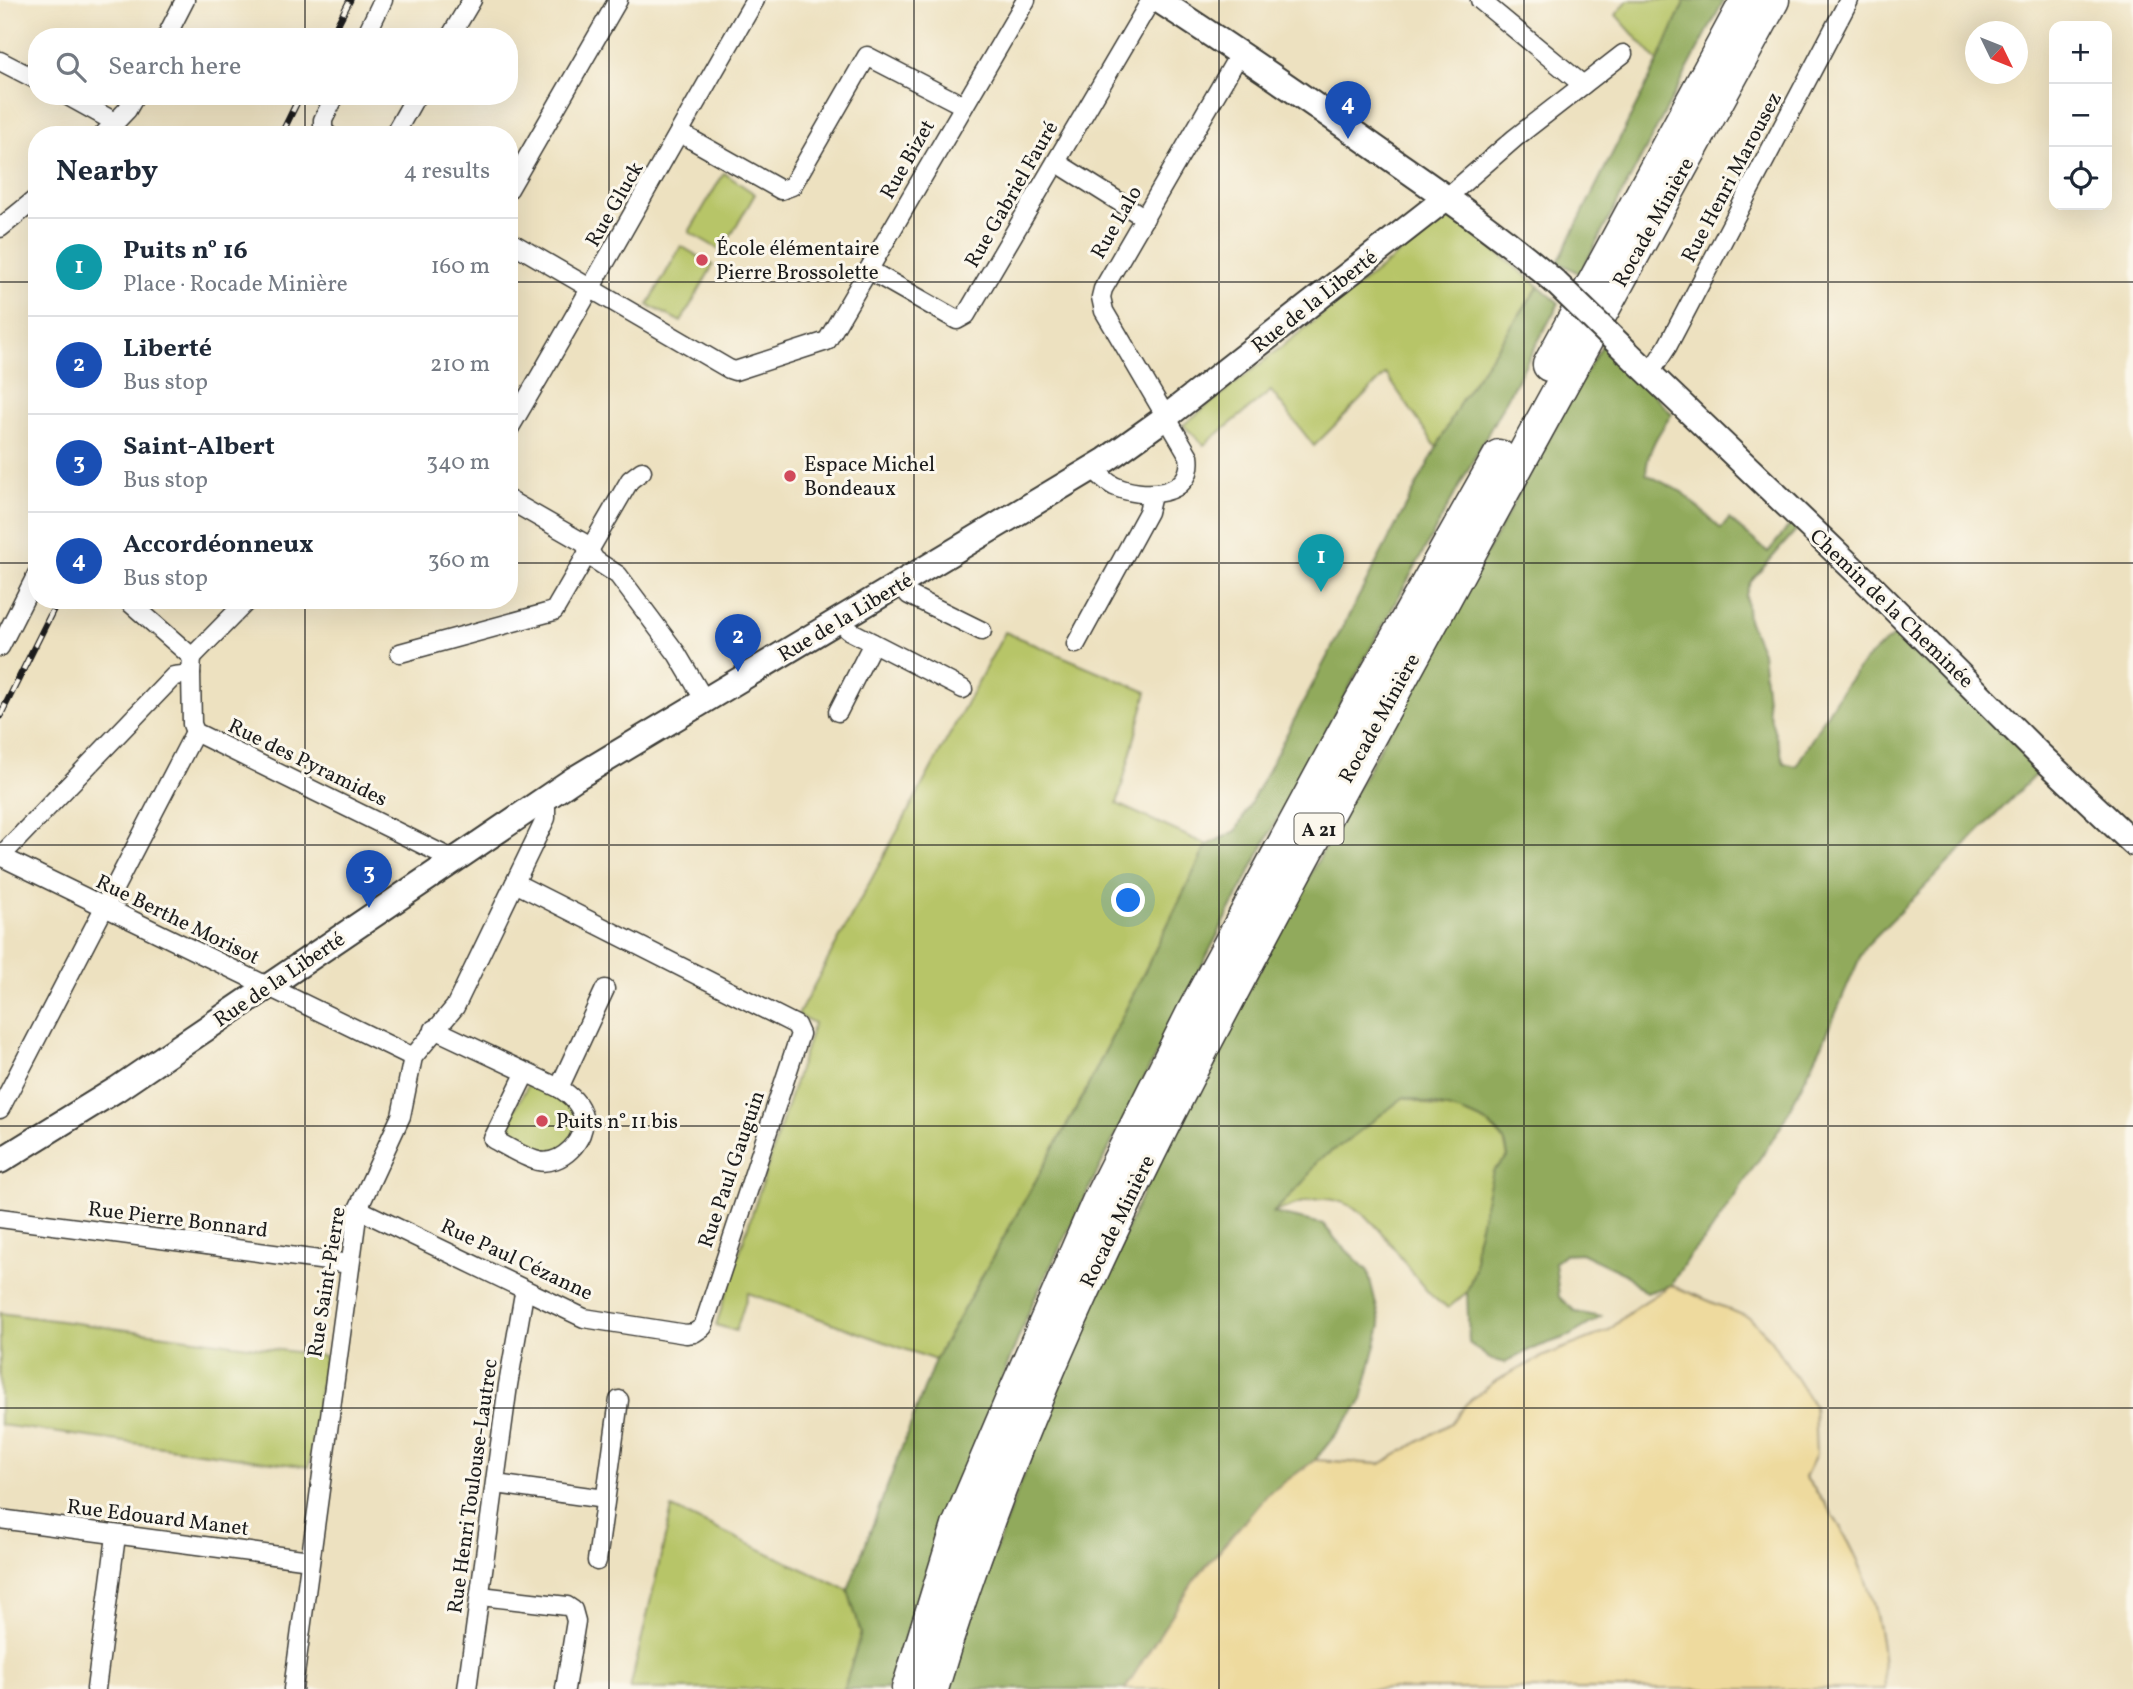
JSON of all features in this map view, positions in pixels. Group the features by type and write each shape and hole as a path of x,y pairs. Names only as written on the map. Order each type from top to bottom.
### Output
{"highway":[{"name":"Rocade Minière","path":"908,1689 958,1526 1093,1214 1140,1118 1194,1010 1318,780 1531,398 1747,0"},
{"name":"Rocade Minière","path":"932,1689 978,1545 1003,1477 1110,1231 1185,1082 1371,733 1773,0"}],"street":[{"path":"171,28 185,0"},
{"path":"369,28 383,0"},
{"path":"455,28 472,0"},
{"path":"518,172 618,0"},
{"name":"Rue Gluck","path":"518,414 755,0"},
{"name":"Rue Bizet","path":"592,288 735,371 827,341 1026,0"},
{"name":"Rue Gabriel Fauré","path":"869,270 957,320 966,315 1151,0"},
{"name":"Chemin de la Cheminée","path":"1158,0 1240,53 1446,198 1542,271 2133,843"},
{"path":"1480,0 1583,85"},
{"name":"Rue Henri Marousez","path":"1650,373 1667,347 1849,0"},
{"name":"Rue Lalo","path":"1152,495 1169,490 1184,481 1191,469 1189,456 1102,304 1103,289 1240,53"},
{"name":"Rue de la Liberté","path":"0,1161 117,1089 541,800 1092,468 1166,416 1446,198 1515,138 1623,54"},
{"path":"680,133 781,190 792,186 867,56 964,106"},
{"path":"0,61 28,75"},
{"path":"79,105 106,126"},
{"path":"114,126 130,105"},
{"path":"324,126 323,120 330,105"},
{"path":"399,126 411,105"},
{"path":"1056,162 1145,218"},
{"path":"0,228 28,205"},
{"path":"518,246 592,288"},
{"path":"1076,644 1148,512 1152,495 1111,485 1092,468"},
{"path":"400,653 550,614 561,601 630,480 642,471"},
{"path":"518,505 584,543 600,565 618,575 677,654 705,701"},
{"path":"900,584 909,595 982,631"},
{"path":"0,647 28,592"},
{"path":"136,609 192,665"},
{"path":"0,856 174,676 192,665 240,609"},
{"path":"840,620 848,630 963,689"},
{"path":"838,712 873,643"},
{"name":"Rue des Pyramides","path":"192,665 192,724 195,732 454,860"},
{"path":"0,1109 195,732"},
{"name":"Rue Saint-Pierre","path":"293,1689 358,1209 401,1116 413,1057 455,1007 546,818 541,800"},
{"name":"Rue Berthe Morisot","path":"0,856 413,1057"},
{"name":"Rue Paul Gauguin","path":"515,883 796,1025 800,1034 703,1327"},
{"path":"559,1088 605,989"},
{"path":"434,1029 526,1072 559,1088 576,1102 584,1120 583,1128 568,1154 538,1161 493,1139 526,1072"},
{"name":"Rue Paul Cézanne","path":"358,1209 584,1318 686,1334 694,1333 703,1327"},
{"name":"Rue Pierre Bonnard","path":"0,1218 350,1264"},
{"name":"Rue Henri Toulouse-Lautrec","path":"467,1689 508,1385 526,1290"},
{"path":"597,1561 619,1400"},
{"path":"496,1484 605,1499"},
{"name":"Rue Edouard Manet","path":"0,1519 310,1560"},
{"path":"96,1689 116,1536"},
{"path":"481,1596 567,1606 573,1609 576,1621 565,1689"}],"green space":[{"path":"1628,0 1685,0 1658,62 1616,15"},
{"path":"1685,0 1724,0 1580,274 1558,262 1658,62"},
{"path":"724,173 755,194 722,251 689,232"},
{"path":"1449,214 1539,286 1462,399 1437,448 1386,374 1314,446 1271,391 1204,445 1183,425"},
{"path":"681,246 713,265 681,322 648,305"},
{"path":"1539,286 1559,303 1271,831 1033,1302 948,1511 887,1689 844,1689 861,1633 848,1590 935,1360 1082,1098 1207,845 1236,831 1462,399"},
{"path":"1604,342 1672,414 1651,450 1646,474 1682,492 1721,529 1729,519 1768,552 1791,524 1797,529 1749,584 1746,595 1748,620 1762,652 1768,710 1784,763 1796,766 1854,674 1884,643 1902,631 2042,768 1864,948 1822,1045 1780,1128 1710,1233 1689,1256 1671,1285 1646,1293 1625,1274 1581,1253 1565,1254 1555,1262 1559,1297 1576,1312 1601,1317 1569,1336 1529,1350 1505,1363 1490,1359 1469,1343 1467,1292 1475,1269 1476,1242 1493,1171 1508,1157 1505,1143 1497,1131 1474,1117 1404,1097 1317,1161 1306,1179 1273,1213 1323,1224 1368,1271 1381,1325 1361,1403 1315,1460 1267,1495 1195,1579 1125,1689 945,1689 1012,1505 1073,1351 1154,1167 1294,904"},
{"path":"1005,632 1147,692 1117,804 1207,845 1082,1098 935,1360 748,1293 736,1331 716,1325 814,1023 798,1015"},
{"path":"530,1081 565,1099 575,1115 574,1134 563,1148 542,1155 505,1137 504,1129"},
{"path":"1404,1097 1435,1107 1457,1109 1489,1124 1504,1140 1508,1157 1476,1242 1475,1268 1467,1292 1448,1308 1425,1289 1376,1226 1353,1207 1319,1199 1273,1213 1306,1179 1317,1161"},
{"path":"0,1313 325,1356 309,1467 0,1425"},
{"path":"672,1508 848,1590 861,1633 844,1689 630,1689"}],"sand":[{"path":"1671,1285 1750,1318 1771,1339 1814,1406 1816,1455 1805,1477 1840,1526 1864,1576 1879,1630 1885,1689 1125,1689 1195,1579 1267,1495 1315,1460 1380,1464 1451,1423 1467,1403 1497,1380 1544,1356 1608,1331 1635,1308"}],"railway":[{"path":"336,28 350,0"},
{"path":"285,126 296,105"},
{"path":"0,716 54,609"}],"place":[{"name":"Accordéonneux","path":"1348,139"},
{"name":"École élémentaire Pierre Brossolette","path":"702,260"},
{"name":"Espace Michel Bondeaux","path":"790,476"},
{"name":"Puits n° 16","path":"1321,592"},
{"name":"Liberté","path":"738,672"},
{"name":"Saint-Albert","path":"369,908"},
{"name":"Puits n° 11 bis","path":"542,1121"}]}
